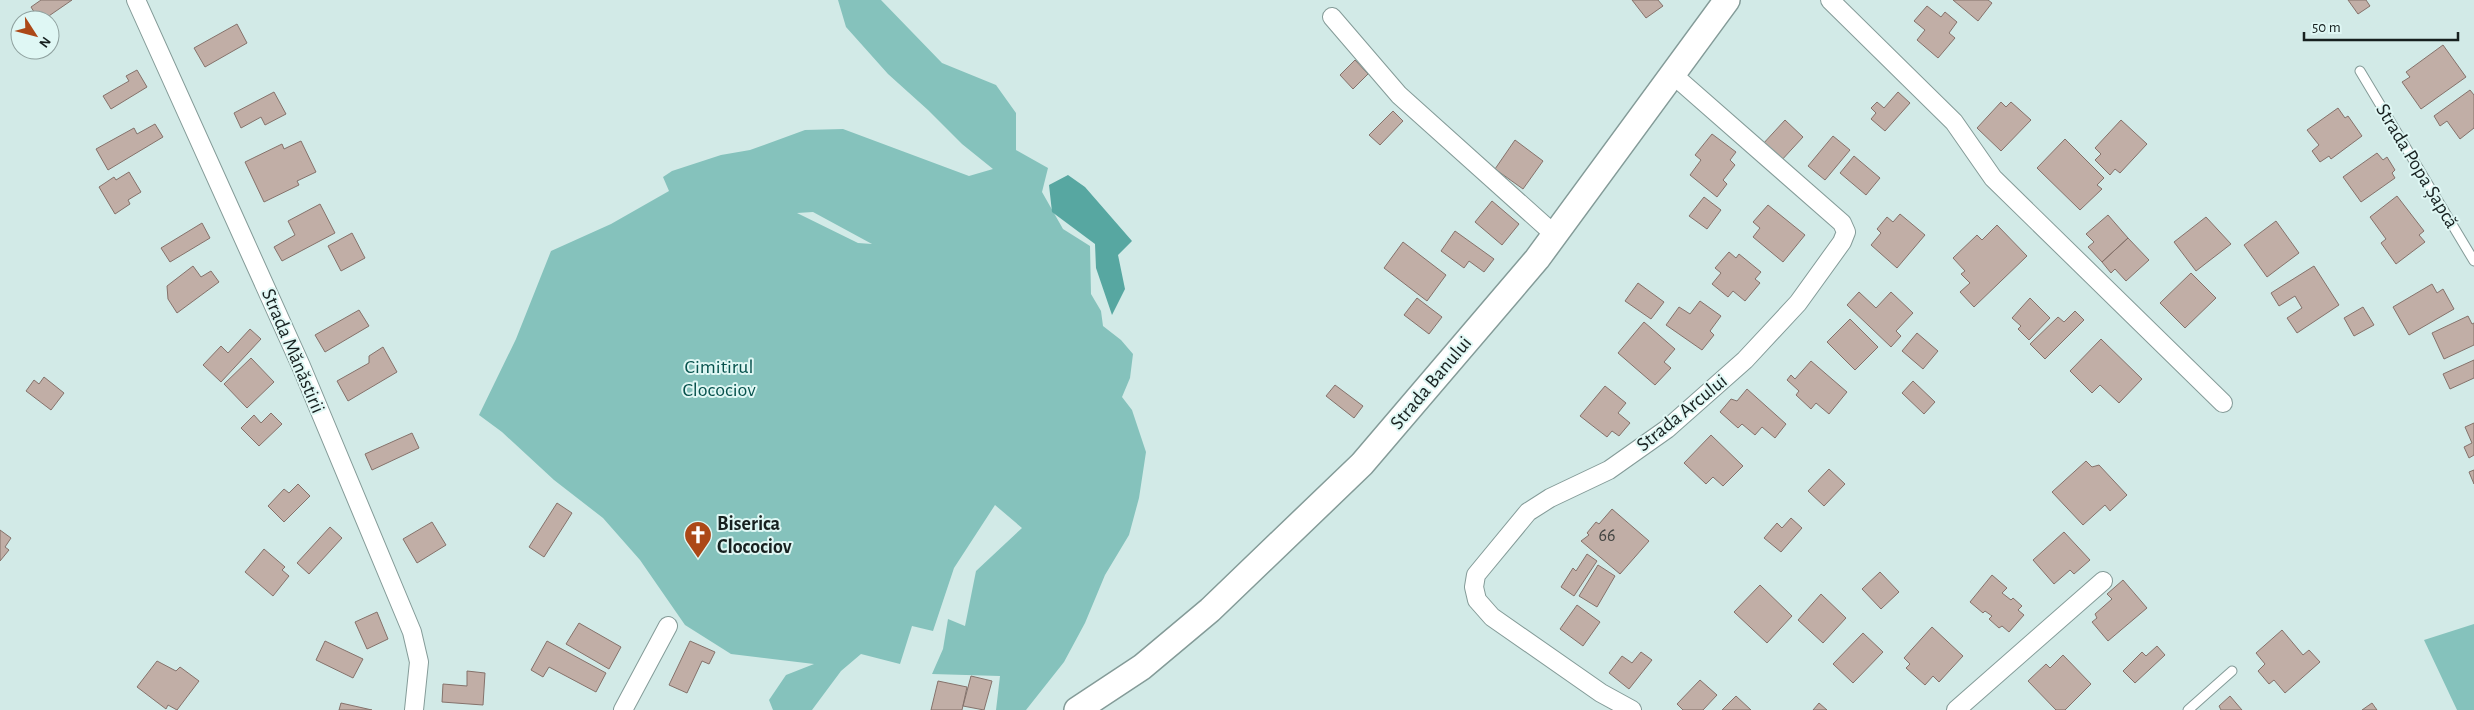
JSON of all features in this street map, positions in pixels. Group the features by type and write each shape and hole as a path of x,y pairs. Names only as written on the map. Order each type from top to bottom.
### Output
{"street":[{"name":"Strada Mănăstirii","path":"136,0 301,366 412,632 420,662 414,710"},
{"name":"Strada Banului","path":"1077,710 1142,667 1210,610 1362,464 1537,259 1671,73 1727,0"},
{"path":"1830,0 1954,122 1993,178 2223,404"},
{"path":"1332,17 1399,95 1555,234"},
{"name":"Strada Arcului","path":"1632,710 1601,693 1492,617 1477,600 1474,587 1476,575 1528,512 1550,498 1609,470 1667,430 1745,360 1798,302 1842,242 1846,232 1842,223 1671,73"},
{"path":"1956,710 2103,581"},
{"path":"623,710 668,626"}],"lane":[{"name":"Strada Popa Șapcă","path":"2360,71 2474,261"},
{"path":"2188,710 2232,672"}],"green space":[{"name":"Cimitirul Clocociov","path":"838,0 881,0 942,63 996,85 1016,113 1016,150 1048,168 1042,192 1063,229 1090,246 1091,294 1101,311 1103,326 1121,340 1133,354 1130,378 1122,397 1132,410 1146,452 1139,498 1129,535 1105,575 1085,623 1064,662 1026,710 996,710 1000,676 932,674 943,649 948,619 965,626 976,571 1022,528 995,505 954,568 933,631 912,626 900,664 861,654 841,671 812,710 773,710 769,700 786,675 814,664 731,654 685,625 640,560 603,518 554,480 502,432 479,415 516,339 551,251 611,224 669,191 663,177 672,171 721,155 750,150 805,130 843,129 969,176 993,169 962,144 888,74 846,27","holes":["813,212 872,244 858,243 797,213"]},
{"path":"2474,624 2474,710 2457,710 2424,640"}],"shaded area":[{"path":"1068,175 1085,187 1132,241 1118,255 1125,289 1112,315 1096,268 1095,244 1052,212 1049,185"}],"building":[{"path":"41,0 72,0 58,10 33,10 31,7"},
{"path":"1632,0 1658,0 1663,6 1646,18"},
{"path":"1953,0 1988,0 1992,3 1978,21"},
{"path":"2348,0 2366,0 2370,6 2358,14"},
{"path":"1927,6 1941,17 1945,12 1957,22 1949,33 1955,38 1938,58 1917,40 1925,30 1914,21"},
{"path":"237,24 247,43 205,67 194,48"},
{"path":"2443,45 2466,77 2421,109 2402,82 2410,77 2406,72"},
{"path":"1355,60 1368,74 1353,89 1340,75"},
{"path":"137,70 147,87 111,109 103,96 129,81 126,76"},
{"path":"2470,90 2474,95 2474,128 2460,139 2447,121 2440,126 2434,116"},
{"path":"274,92 286,114 265,125 261,117 241,128 234,113"},
{"path":"1898,92 1910,103 1885,131 1871,119 1876,113 1871,108 1877,102 1884,108"},
{"path":"2001,102 2006,107 2011,102 2031,120 2001,151 1977,128"},
{"path":"2338,108 2345,118 2348,116 2362,136 2331,159 2329,156 2320,162 2312,151 2319,145 2307,130"},
{"path":"1393,111 1403,121 1380,145 1369,135"},
{"path":"1785,120 1803,137 1780,162 1762,145"},
{"path":"2121,120 2147,144 2120,173 2115,169 2110,175 2095,160 2101,154 2095,148"},
{"path":"155,124 163,137 108,170 96,149 134,128 137,134"},
{"path":"1712,134 1736,152 1730,160 1735,165 1723,180 1727,184 1717,197 1690,175 1701,160 1695,155"},
{"path":"1833,136 1850,150 1825,180 1808,166"},
{"path":"2065,139 2104,178 2097,185 2102,189 2080,210 2037,168"},
{"path":"1515,140 1543,161 1523,189 1495,169"},
{"path":"301,141 316,172 297,181 299,185 264,202 245,162 282,144 284,149"},
{"path":"2377,153 2383,160 2387,157 2395,170 2392,173 2395,178 2361,202 2343,177"},
{"path":"1854,156 1880,178 1866,195 1840,173"},
{"path":"129,172 141,192 128,200 130,204 115,214 99,187 114,177 116,180"},
{"path":"2397,196 2424,231 2419,235 2425,242 2396,264 2381,243 2386,239 2370,217"},
{"path":"1704,197 1721,210 1707,229 1689,216"},
{"path":"1492,201 1519,224 1502,245 1475,222"},
{"path":"320,204 335,233 282,261 274,247 295,235 288,221"},
{"path":"1768,205 1805,235 1783,262 1753,237 1760,228 1753,222"},
{"path":"1900,214 1925,235 1897,268 1871,245 1881,233 1877,229 1887,217 1893,222"},
{"path":"2108,215 2128,238 2102,262 2088,247 2094,242 2086,234"},
{"path":"2206,217 2231,244 2196,271 2174,242"},
{"path":"2276,221 2299,253 2267,277 2244,245"},
{"path":"202,223 210,238 170,262 161,248"},
{"path":"1997,225 2027,256 1974,307 1960,292 1970,283 1961,274 1965,271 1953,258 1977,235 1982,240"},
{"path":"1455,231 1494,259 1484,272 1469,261 1464,268 1441,251"},
{"path":"352,233 365,258 341,271 328,246"},
{"path":"2128,238 2149,260 2126,281 2115,269 2111,273 2102,262"},
{"path":"1403,242 1446,275 1427,301 1384,268"},
{"path":"1729,252 1736,258 1739,254 1761,272 1755,279 1760,283 1745,301 1733,291 1728,297 1712,284 1721,273 1715,268"},
{"path":"193,266 201,277 211,271 219,282 177,313 168,299 167,286"},
{"path":"2314,266 2339,305 2297,333 2287,318 2302,308 2295,296 2279,306 2271,293"},
{"path":"2191,273 2216,298 2185,328 2160,303"},
{"path":"1638,283 1664,302 1651,319 1625,301"},
{"path":"2432,284 2437,293 2443,289 2454,309 2409,335 2393,307"},
{"path":"1859,292 1876,308 1891,292 1913,313 1896,331 1901,336 1891,347 1847,305"},
{"path":"1417,298 1442,317 1429,334 1404,315"},
{"path":"2030,298 2050,318 2029,340 2018,329 2021,326 2012,318"},
{"path":"1700,301 1721,316 1710,331 1714,335 1702,350 1666,325 1679,307 1690,314"},
{"path":"2363,307 2374,325 2354,336 2344,318"},
{"path":"359,310 369,326 325,352 315,335"},
{"path":"2075,311 2084,320 2045,359 2030,344 2058,317 2064,322"},
{"path":"2468,316 2472,324 2474,323 2474,345 2444,359 2432,333"},
{"path":"1850,319 1878,347 1855,370 1827,342"},
{"path":"1644,322 1675,349 1664,362 1671,368 1655,385 1618,353"},
{"path":"250,329 261,339 221,382 203,365 221,346 228,353"},
{"path":"1917,333 1938,351 1923,369 1902,351"},
{"path":"2101,339 2142,379 2119,403 2100,385 2092,393 2070,371"},
{"path":"383,347 397,372 348,401 337,381 369,363 369,356"},
{"path":"251,358 274,382 247,408 224,384"},
{"path":"2474,360 2474,378 2450,389 2443,374"},
{"path":"1811,361 1847,392 1829,414 1816,403 1811,409 1796,395 1799,391 1787,380 1791,375 1795,379"},
{"path":"44,377 64,393 51,410 26,391 34,380 39,384"},
{"path":"1913,381 1935,402 1924,414 1902,393"},
{"path":"1335,385 1363,406 1354,418 1326,396"},
{"path":"1605,386 1626,403 1618,413 1630,423 1619,436 1612,431 1607,437 1580,416"},
{"path":"1747,389 1786,424 1775,438 1762,427 1755,435 1742,424 1738,428 1720,412 1731,399 1737,401"},
{"path":"271,413 282,424 259,446 241,428 254,415 261,423"},
{"path":"2474,423 2474,455 2469,458 2464,447 2472,443 2465,427"},
{"path":"412,433 419,448 372,470 365,454"},
{"path":"1711,435 1743,466 1723,486 1713,477 1706,484 1684,463"},
{"path":"2086,461 2092,467 2099,465 2127,495 2110,511 2105,505 2083,525 2052,492"},
{"path":"1829,469 1845,484 1824,506 1808,491"},
{"path":"2474,470 2474,484 2469,472"},
{"path":"298,484 310,496 284,522 268,506 284,489 289,493"},
{"path":"557,503 572,513 544,557 529,547"},
{"path":"1612,509 1649,541 1620,574 1581,541 1589,535 1587,533 1596,522 1599,524"},
{"path":"1791,518 1802,528 1781,552 1764,538 1777,523 1782,528"},
{"path":"432,522 446,545 417,563 403,539"},
{"path":"330,527 342,538 309,574 297,563"},
{"path":"0,530 11,538 5,547 9,550 0,561"},
{"path":"2064,532 2090,560 2074,574 2070,570 2054,584 2033,560"},
{"path":"264,549 285,567 282,570 289,576 273,596 245,572"},
{"path":"1587,554 1597,561 1574,596 1561,587 1573,568 1576,571"},
{"path":"1598,565 1615,576 1597,607 1579,596"},
{"path":"1880,572 1899,592 1881,609 1862,589"},
{"path":"1992,575 2007,588 2002,593 2011,600 2013,598 2022,606 2018,610 2024,615 2009,632 2002,626 1999,628 1989,619 1992,616 1985,611 1983,613 1970,602"},
{"path":"2123,580 2147,608 2108,641 2092,622 2097,618 2095,614 2112,599 2107,594"},
{"path":"1760,585 1792,616 1767,643 1734,612"},
{"path":"1821,594 1846,618 1823,643 1798,620"},
{"path":"1577,605 1600,622 1583,646 1560,629"},
{"path":"377,612 388,639 367,649 355,622"},
{"path":"579,623 621,647 609,669 566,644"},
{"path":"1932,627 1963,656 1939,682 1933,676 1925,685 1906,668 1910,664 1904,658"},
{"path":"2282,630 2303,655 2309,650 2320,662 2285,693 2274,680 2269,684 2258,671 2265,664 2256,653"},
{"path":"1863,633 1883,652 1853,683 1833,664"},
{"path":"325,641 363,659 353,678 316,660"},
{"path":"547,641 606,673 596,692 549,667 543,677 531,670"},
{"path":"690,641 715,652 709,664 702,661 687,693 669,685"},
{"path":"2157,646 2165,655 2135,683 2123,671 2142,652 2146,656"},
{"path":"1641,652 1652,660 1629,689 1609,673 1622,656 1632,663"},
{"path":"2063,655 2091,684 2065,710 2056,710 2028,681 2046,664 2050,668"},
{"path":"157,661 176,671 180,667 199,681 177,710 168,705 166,709 137,687"},
{"path":"467,671 485,673 483,705 442,702 443,684 467,686"},
{"path":"971,676 992,681 984,710 963,706"},
{"path":"1700,680 1717,695 1703,710 1683,710 1677,704"},
{"path":"938,681 967,687 962,710 931,710"},
{"path":"1736,696 1751,710 1722,710"},
{"path":"2230,696 2242,710 2221,710 2219,706"},
{"path":"341,703 372,710 339,710"},
{"path":"1819,703 1827,710 1813,710"},
{"path":"2372,703 2377,710 2362,710"}],"place":[{"name":"Biserica Clocociov","path":"698,559"}]}
